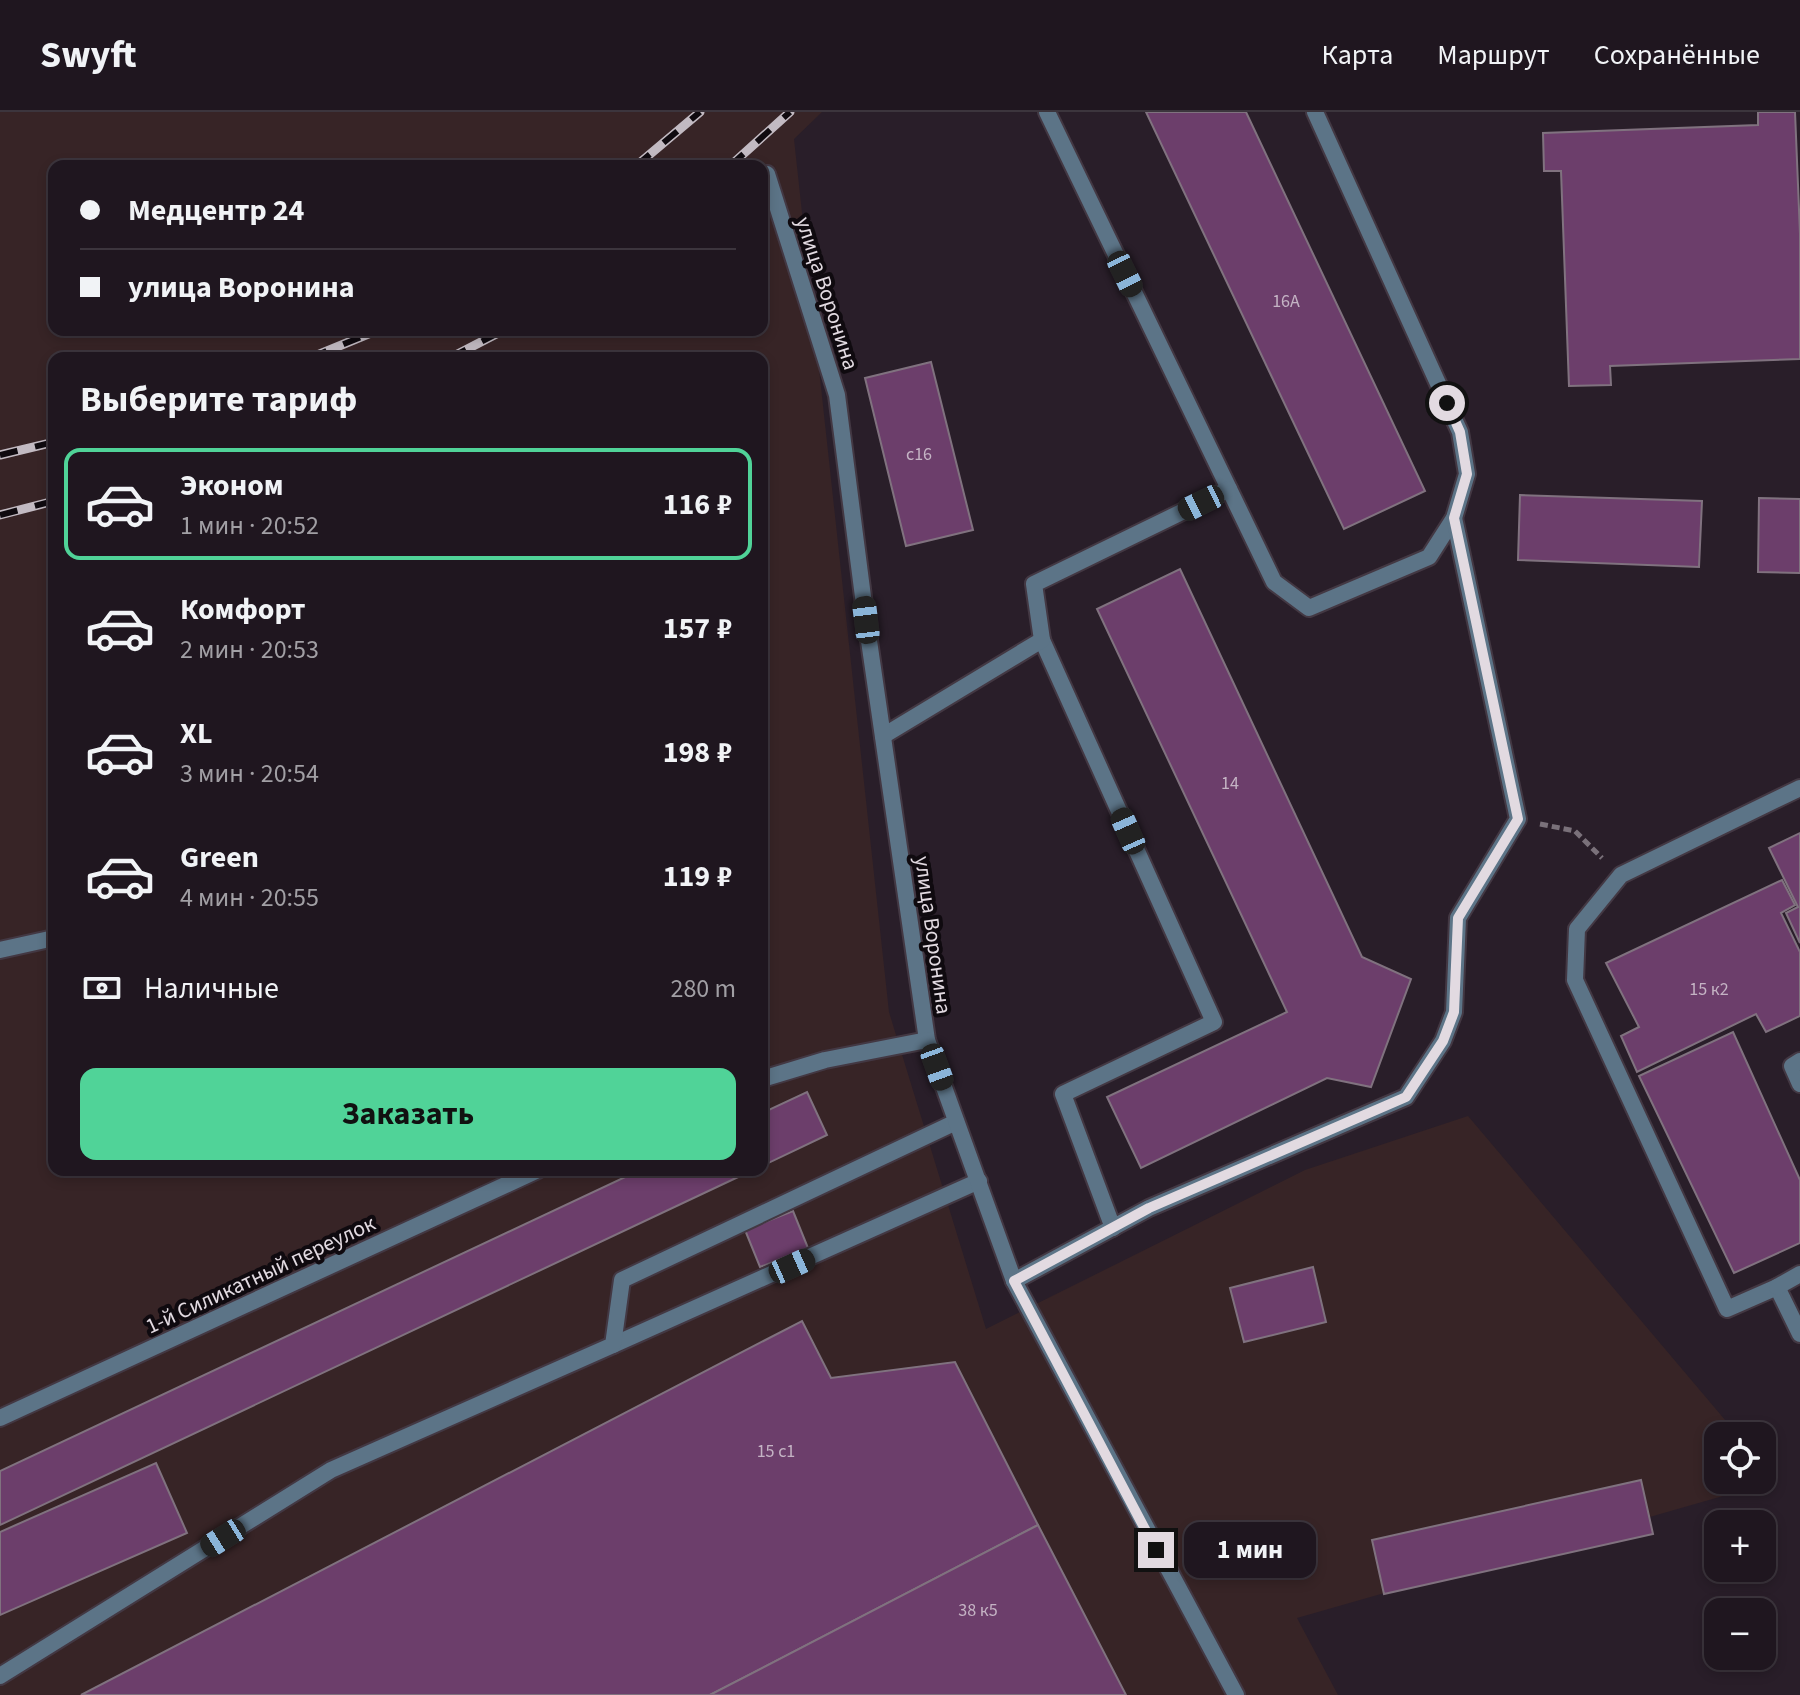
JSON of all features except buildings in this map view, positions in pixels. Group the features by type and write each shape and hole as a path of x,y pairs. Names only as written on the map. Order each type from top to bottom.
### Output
{"street":[{"path":"1047,112 1274,582 1309,608 1429,557 1454,518 1467,474 1460,432 1315,112"},
{"name":"улица Воронина","path":"768,177 837,395 927,1040 1014,1281 1236,1695"},
{"path":"1113,1228 1063,1094 1214,1022 1042,640 1034,584 1229,489"},
{"path":"1014,1281 1206,1183 1406,1097 1443,1041 1454,1012 1458,918 1518,819 1454,518"},
{"path":"883,736 1042,640"},
{"path":"1800,788 1621,875 1577,929 1575,980 1727,1309 1800,1274"},
{"path":"0,950 48,939"},
{"path":"768,1077 825,1060 927,1040"},
{"path":"1800,1061 1792,1066 1800,1084"},
{"path":"613,1345 622,1280 956,1122"},
{"name":"1-й Силикатный переулок","path":"0,1418 521,1176"},
{"path":"0,1676 331,1470 979,1181"},
{"path":"1777,1287 1800,1334"}],"path":[{"path":"1518,819 1575,831 1621,875"}],"shaded area":[{"path":"0,112 822,112 794,139 889,1012 986,1329 1305,1170 1468,1116 1727,1422 1704,1422 1704,1494 1730,1494 1297,1618 1338,1695 0,1695"}],"railway":[{"path":"643,160 700,112"},
{"path":"737,160 790,112"},
{"path":"325,352 363,336"},
{"path":"462,352 492,336"},
{"path":"0,455 48,443"},
{"path":"0,515 48,503"}],"route":[{"path":"1156,1550 1014,1281 1149,1208 1406,1097 1443,1041 1454,1012 1458,918 1518,819 1454,518 1467,474 1460,432 1447,403"}]}
